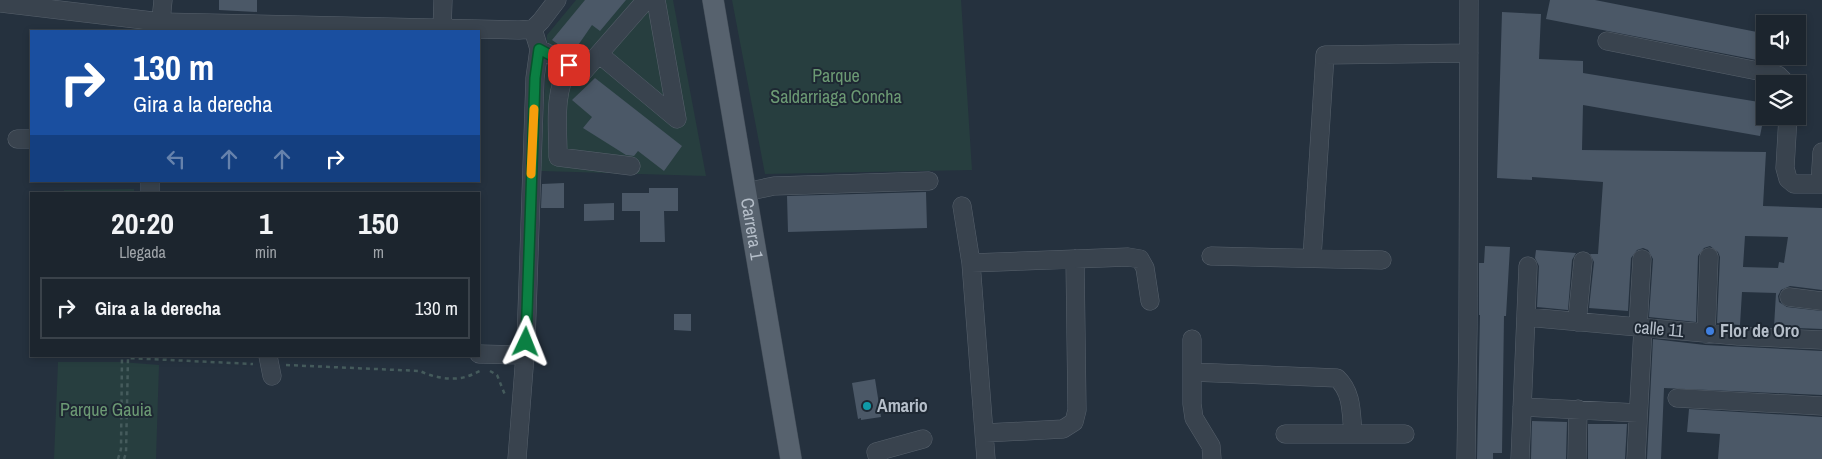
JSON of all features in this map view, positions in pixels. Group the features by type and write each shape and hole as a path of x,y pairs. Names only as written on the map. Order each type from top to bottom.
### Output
{"main road":[{"name":"Carrera 1","path":"713,0 791,459"}],"street":[{"path":"160,27 163,0"},
{"path":"0,3 42,4 160,27 249,28 442,18 519,30 532,28 541,21 557,0"},
{"path":"532,28 546,52 583,72 646,0"},
{"path":"599,54 677,119 656,0"},
{"path":"1466,459 1469,0"},
{"path":"1607,41 1778,75"},
{"path":"517,459 529,346 535,78 546,52"},
{"path":"1312,258 1325,55 1469,53"},
{"path":"569,65 562,78 558,93 558,157 631,166"},
{"path":"1787,125 1785,168 1788,179 1794,184 1821,184 1822,152"},
{"path":"746,192 774,186 929,181"},
{"path":"962,206 971,263 986,459"},
{"path":"1211,256 1382,260"},
{"path":"971,263 1128,257 1140,259 1145,268 1150,301"},
{"path":"1706,334 1709,257"},
{"path":"985,433 1063,429 1074,422 1077,410 1075,259"},
{"path":"1636,459 1642,259"},
{"path":"1577,322 1583,261"},
{"path":"1520,459 1528,266"},
{"path":"1790,297 1822,301"},
{"name":"calle 11","path":"1526,317 1706,334 1822,340"},
{"path":"1192,338 1192,404 1194,418 1211,446 1212,459"},
{"path":"480,354 529,346"},
{"path":"1192,372 1337,378 1345,385 1349,396 1353,434"},
{"path":"1676,398 1822,406"},
{"path":"1522,408 1638,413"},
{"path":"1577,459 1578,409"},
{"path":"1285,434 1405,434"},
{"path":"878,459 876,452 923,440"}],"path":[{"path":"118,459 121,449 122,357"},
{"path":"124,459 126,453 128,358 270,366 420,371 430,376 460,378 468,377 482,370 490,371 497,375 502,382 505,396 504,403"}],"green space":[{"path":"576,0 673,0 706,176 541,171 547,35"},
{"name":"Parque Saldarriaga Concha","path":"732,0 961,0 972,170 765,174"},
{"path":"134,189 134,192 64,192 64,190"},
{"name":"Parque Gauia","path":"58,362 122,362 159,365 156,459 54,459"}],"building":[{"path":"219,0 257,0 257,12 219,10"},
{"path":"585,0 626,0 600,31 592,25 572,54 552,40"},
{"path":"1550,0 1595,0 1756,32 1756,60 1546,19"},
{"path":"1502,12 1541,14 1539,59 1583,61 1583,73 1756,102 1756,125 1762,125 1760,136 1583,105 1582,150 1766,152 1763,206 1822,208 1822,290 1790,286 1781,290 1778,296 1779,302 1787,307 1822,311 1822,329 1774,327 1776,293 1742,292 1740,325 1717,323 1720,257 1718,252 1710,246 1704,248 1698,256 1696,322 1649,317 1653,259 1648,250 1643,248 1637,250 1631,258 1628,311 1589,308 1594,262 1590,254 1598,254 1603,182 1532,177 1532,180 1497,178","holes":["1745,236 1788,237 1784,263 1779,262 1778,268 1743,267"]},
{"path":"595,78 682,146 664,171 638,151 634,156 626,155 583,128 592,117 572,100"},
{"path":"564,183 564,208 541,208 542,184"},
{"path":"649,188 678,188 678,211 664,211 665,242 640,242 640,211 622,211 622,193 649,193"},
{"path":"926,192 927,228 788,232 787,196"},
{"path":"614,203 614,220 584,221 584,204"},
{"path":"1485,246 1510,247 1506,316 1504,316 1502,453 1493,453 1493,459 1477,459 1480,315 1479,263 1484,263"},
{"path":"1536,250 1576,253 1572,260 1568,310 1537,307 1539,266 1535,258"},
{"path":"674,314 691,314 691,331 674,330"},
{"path":"1653,339 1705,345 1822,351 1822,395 1664,388 1661,459 1647,459"},
{"name":"Amario","path":"875,379 881,417 858,419 852,383"},
{"path":"1689,409 1822,417 1822,459 1718,459 1720,434 1687,432"},
{"path":"1532,421 1567,422 1566,459 1531,459"},
{"path":"1588,424 1627,424 1625,459 1588,459"}],"slow traffic":[{"path":"531,174 534,109"}],"place":[{"name":"Flor de Oro","path":"1710,331"},
{"name":"Amario","path":"867,406"}],"route":[{"path":"526,342 535,78 539,49 554,55 569,65"}]}
